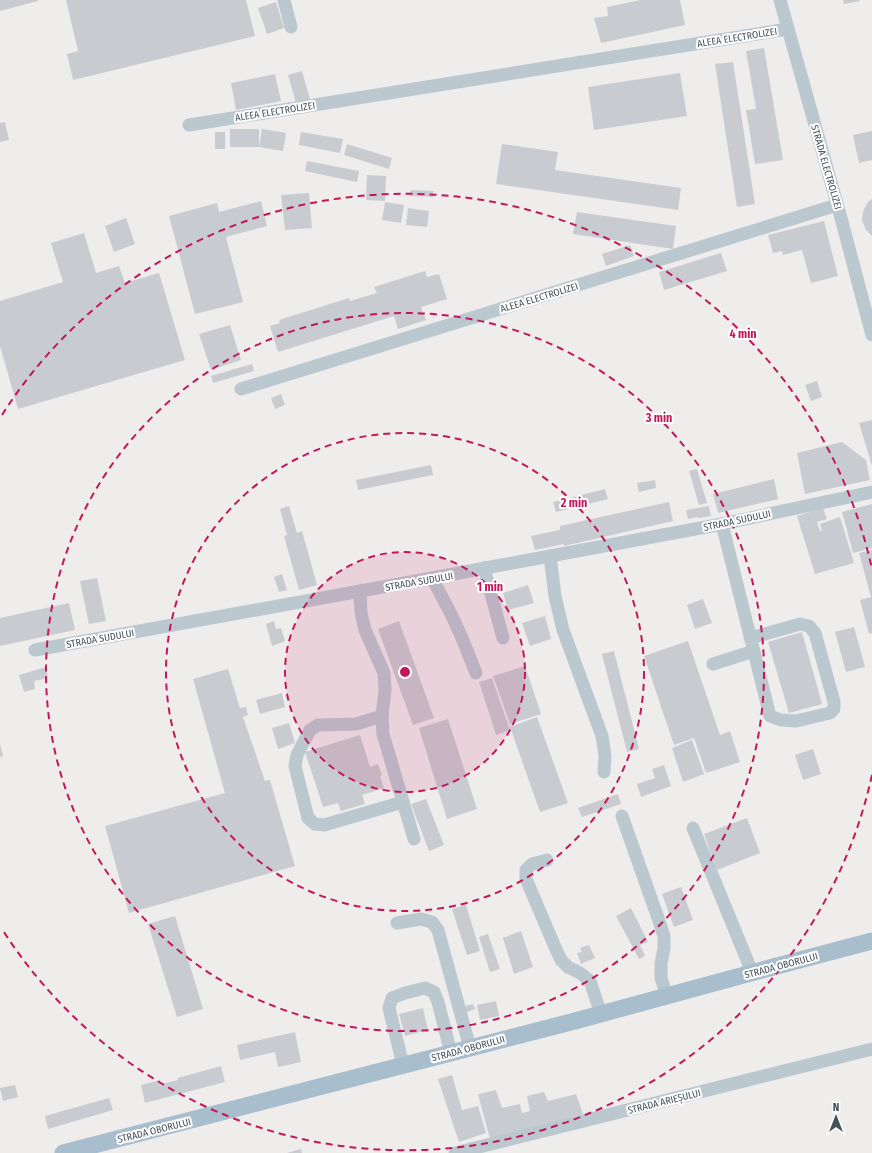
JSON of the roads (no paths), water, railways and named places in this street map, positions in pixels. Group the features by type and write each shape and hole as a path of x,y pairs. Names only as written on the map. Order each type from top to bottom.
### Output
{"main road":[{"name":"STRADA OBORULUI","path":"63,1153 601,1014 752,972 872,941"}],"street":[{"path":"284,0 291,27"},
{"name":"STRADA ELECTROLIZEI","path":"780,0 872,335"},
{"name":"ALEEA ELECTROLIZEI","path":"189,125 788,29"},
{"name":"ALEEA ELECTROLIZEI","path":"241,389 837,205"},
{"name":"STRADA SUDULUI","path":"35,650 722,524 872,492"},
{"path":"722,524 750,638 770,716 781,720 796,721 830,713 834,709 834,702 815,633 809,626 800,624 750,638"},
{"path":"550,556 555,596 563,630 602,736 605,756 604,772"},
{"path":"484,568 503,638"},
{"path":"432,578 451,614 476,673"},
{"path":"360,591 361,614 365,630 384,673 385,690 382,716 383,734 414,839"},
{"path":"713,664 754,651"},
{"path":"382,716 356,724 318,725 310,730 304,740 297,755 295,766 308,818 315,824 324,825 403,802"},
{"path":"622,816 664,936 661,978 666,996"},
{"path":"693,828 752,972"},
{"path":"547,860 532,864 526,870 526,879 562,960 568,967 580,973 590,981 601,1014"},
{"path":"397,923 421,919 432,922 438,930 470,1048"},
{"path":"403,1065 389,1008 392,998 405,992 425,988 434,992 451,1053"},
{"name":"STRADA ARIEȘULUI","path":"455,1153 872,1049"}]}
